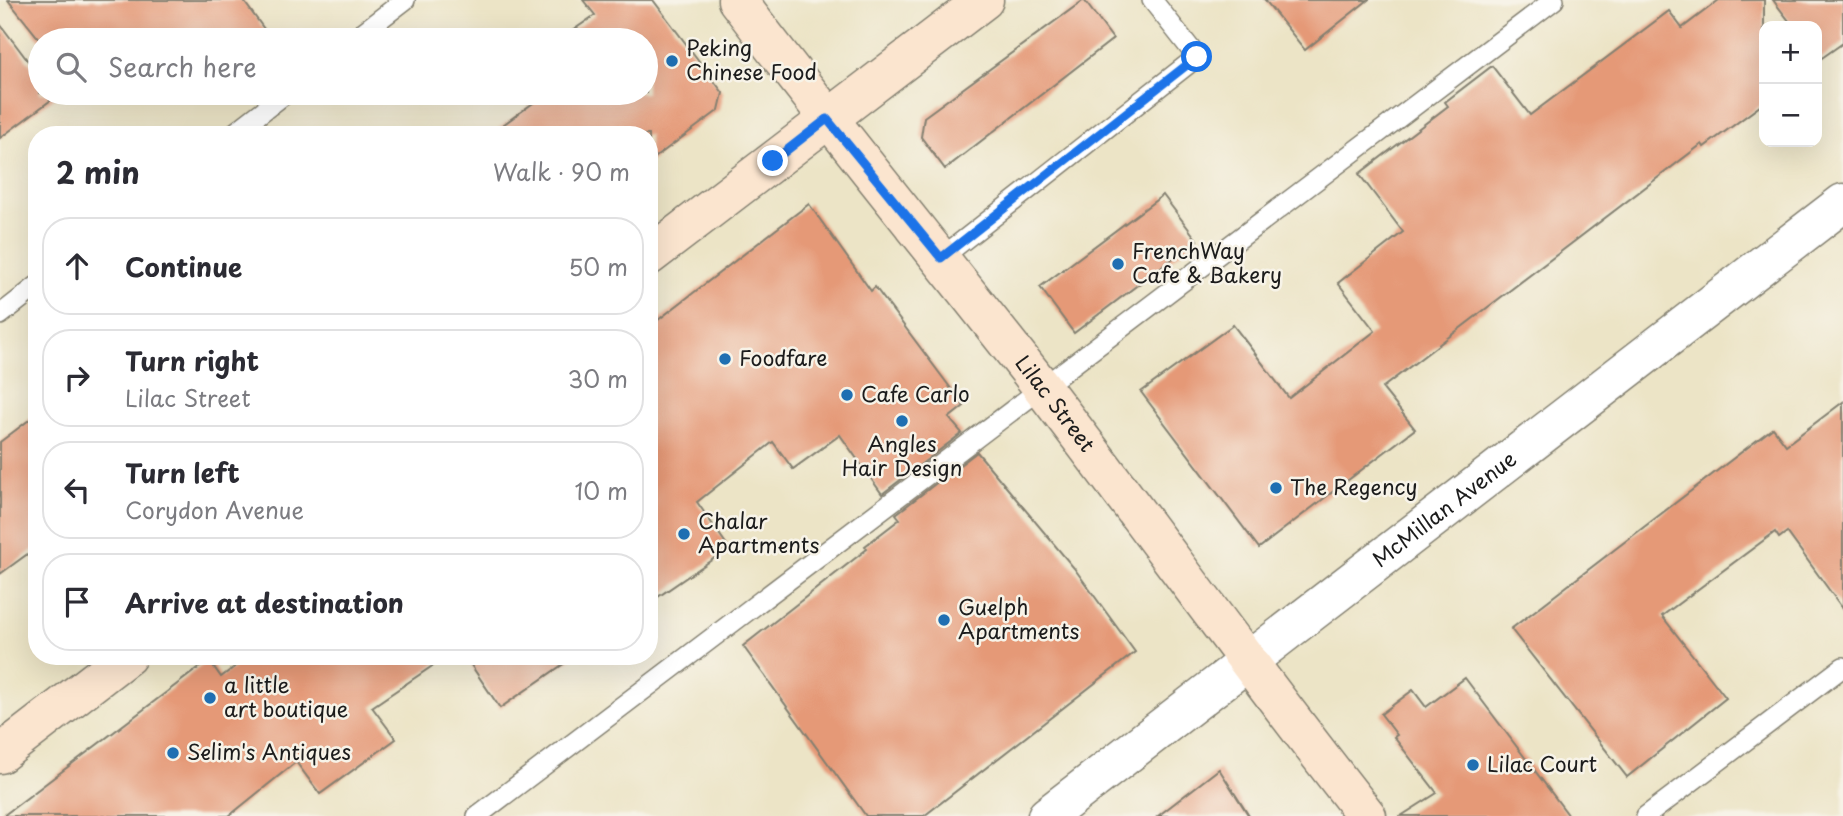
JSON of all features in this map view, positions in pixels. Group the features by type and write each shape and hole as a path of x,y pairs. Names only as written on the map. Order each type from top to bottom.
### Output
{"street":[{"name":"Lilac Street","path":"737,0 827,119 941,258 1041,387 1283,710 1367,816"},
{"path":"658,249 984,0"},
{"name":"McMillan Avenue","path":"1047,816 1843,204"},
{"path":"0,754 115,665"}],"lane":[{"path":"369,28 405,0"},
{"path":"941,258 1197,57 1152,0"},
{"path":"477,816 1554,0"},
{"path":"244,126 271,105"},
{"path":"0,315 28,293"},
{"path":"1646,816 1843,667"}],"building":[{"path":"8,0 243,0 263,28 30,28"},
{"path":"583,0 653,0 723,93 719,110 658,155 658,126 501,126 530,105 658,105 658,28 576,28 595,15"},
{"path":"1084,0 1113,39 945,169 921,137 924,117"},
{"path":"1265,0 1368,0 1305,50"},
{"path":"1719,0 1764,0 1764,21 1759,21 1759,107 1704,147 1702,144 1382,388 1415,429 1259,548 1141,392 1233,325 1289,398 1375,331 1338,283 1403,232 1359,174 1448,106 1445,102 1492,66 1530,115 1669,11 1682,28"},
{"path":"1773,0 1843,0 1843,43 1822,58 1822,21 1789,21"},
{"path":"0,24 28,61 28,105 44,105 0,138"},
{"name":"FrenchWay Cafe & Bakery","path":"1163,195 1197,240 1074,333 1040,287"},
{"path":"809,204 871,291 875,287 964,406 949,418 962,433 882,494 840,435 793,469 773,442 697,502 729,548 658,597 658,320"},
{"path":"1843,402 1843,609 1787,532 1779,538 1775,532 1662,616 1726,698 1627,777 1511,629 1773,428 1786,445"},
{"path":"28,421 28,554 0,574 0,442"},
{"name":"Guelph Apartments","path":"977,452 1074,568 1135,652 924,816 866,816 743,646 867,549 865,546 900,519 896,514"},
{"path":"202,665 213,665 221,677 237,665 434,665 372,707 396,739 320,794 296,762 229,816 3,816"},
{"path":"471,665 562,665 500,708"},
{"name":"Lilac Court","path":"1465,678 1569,816 1401,816 1437,793 1394,737 1397,735 1381,714 1413,690 1426,707"},
{"path":"1219,769 1249,816 1158,816"}],"place":[{"name":"Peking Chinese Food","path":"672,61"},
{"name":"FrenchWay Cafe & Bakery","path":"1118,264"},
{"name":"Foodfare","path":"725,359"},
{"name":"Cafe Carlo","path":"847,395"},
{"name":"Angles Hair Design","path":"902,421"},
{"name":"The Regency","path":"1276,488"},
{"name":"Chalar Apartments","path":"684,534"},
{"name":"Guelph Apartments","path":"944,620"},
{"name":"a little art boutique","path":"210,698"},
{"name":"Selim's Antiques","path":"173,753"},
{"name":"Lilac Court","path":"1473,765"}],"route":[{"path":"773,161 827,119 941,258 1197,57"}]}
